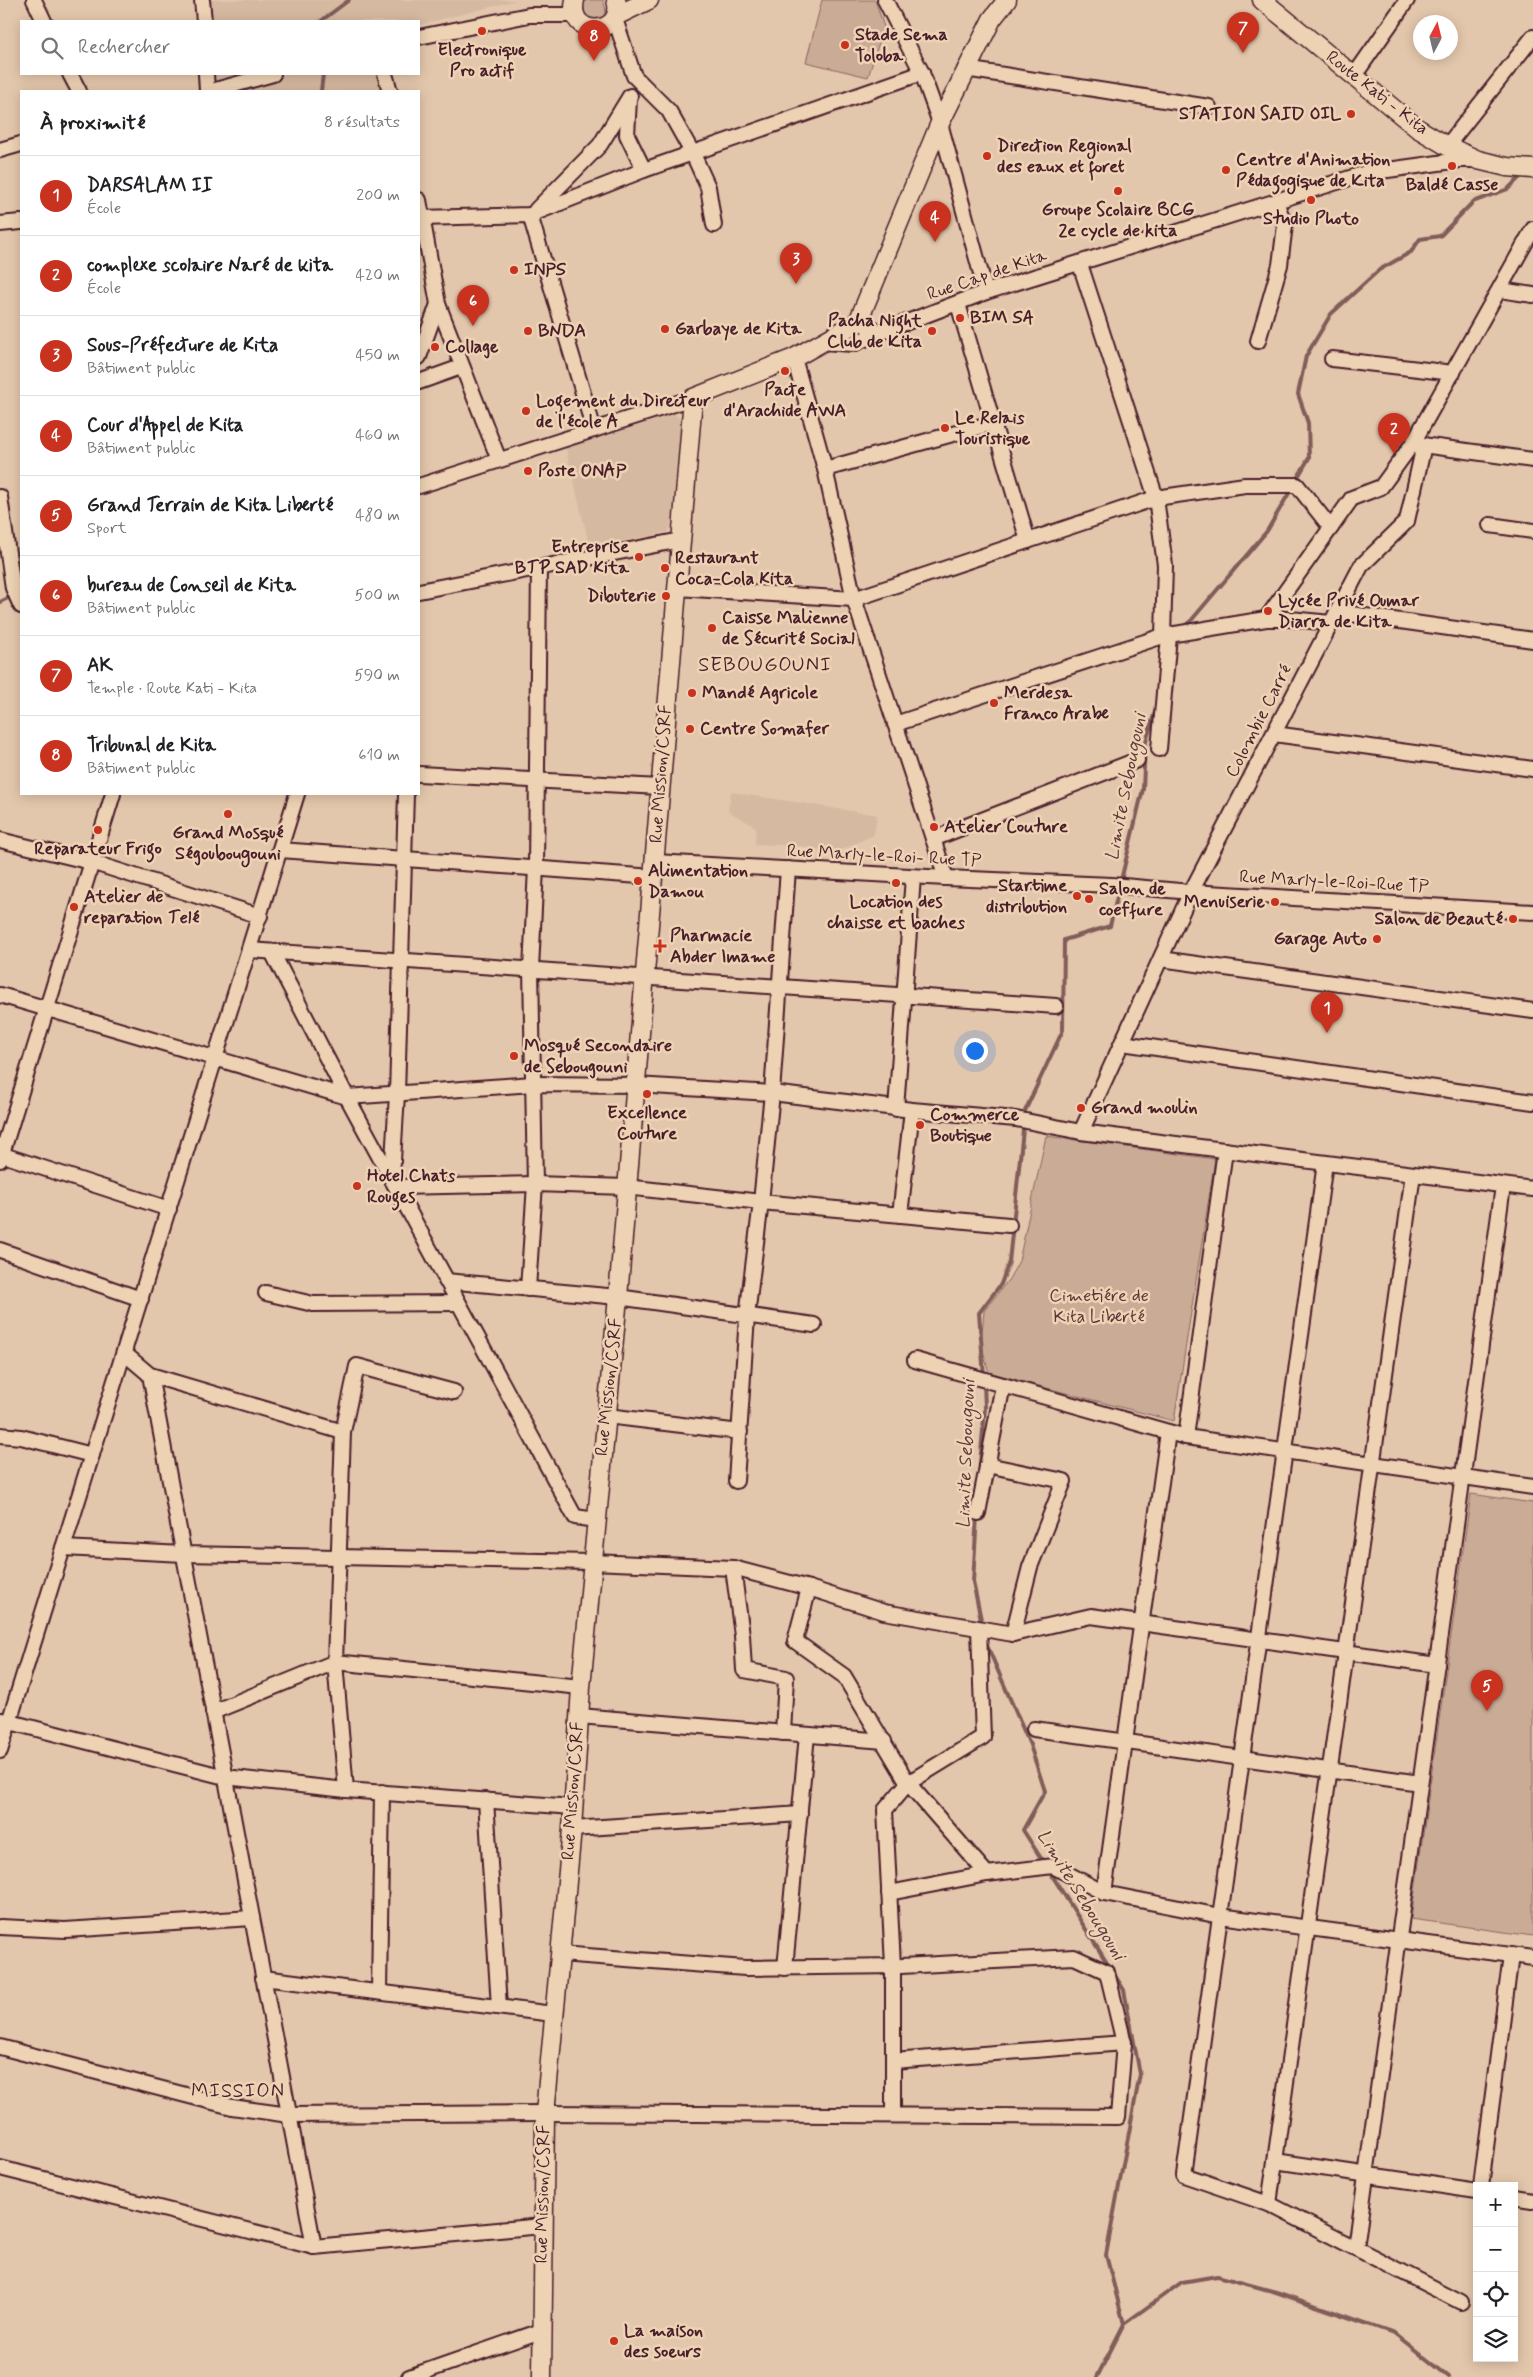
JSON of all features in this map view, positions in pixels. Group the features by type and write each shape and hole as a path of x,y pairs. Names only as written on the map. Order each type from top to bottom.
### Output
{"main road":[{"path":"572,6 584,26 597,29 604,28 616,12 646,0"},
{"path":"693,398 794,358 858,322 940,123 965,69 992,18 1007,0"},
{"name":"Route Kati - Kita","path":"1262,0 1417,128 1447,146 1478,160 1507,167 1533,169"},
{"name":"Rue Mission/CSRF","path":"542,2377 542,2226 545,2113 572,1829 578,1716 618,1297 693,398"}],"street":[{"path":"34,0 44,20"},
{"path":"202,0 204,20"},
{"path":"885,0 922,73 940,123 986,292"},
{"path":"1354,76 1407,0"},
{"path":"420,37 572,6"},
{"path":"616,12 634,76 630,96 627,135 644,170"},
{"path":"1447,146 1533,37"},
{"path":"965,69 1209,108"},
{"path":"499,460 461,367 438,304 420,218 530,215 644,170 922,73"},
{"path":"71,75 78,90"},
{"path":"206,75 207,90"},
{"path":"216,90 269,75"},
{"path":"385,75 390,90"},
{"path":"634,76 669,110 693,154 708,187 714,225"},
{"path":"530,215 600,145 630,96"},
{"path":"0,150 20,144"},
{"name":"Rue Cap de Kita","path":"822,342 853,344 986,292 1366,174 1451,161 1478,160"},
{"path":"1258,341 1280,264 1285,225 1276,202"},
{"path":"530,215 594,430"},
{"path":"0,224 20,222"},
{"path":"1266,619 1352,498 1381,487 1418,444 1452,373 1533,230"},
{"path":"1080,264 1156,498 1165,565 1166,636 1159,750"},
{"path":"1500,290 1533,295"},
{"path":"420,354 438,304"},
{"path":"958,304 1028,541"},
{"path":"858,322 881,332"},
{"path":"794,358 825,469 854,599 946,878"},
{"path":"1332,359 1452,373"},
{"path":"420,382 461,367"},
{"path":"420,486 693,398"},
{"path":"825,469 993,423"},
{"path":"1418,444 1533,460"},
{"name":"Colombie Carré","path":"1082,1132 1191,892 1361,566 1407,520 1418,444"},
{"path":"677,588 854,599 1156,498 1245,485 1297,485 1331,528"},
{"path":"0,497 13,588 20,604"},
{"path":"1490,524 1533,531"},
{"path":"420,591 681,540"},
{"path":"528,1289 535,1184 532,969 536,868 539,568"},
{"path":"896,724 1166,636 1266,619 1334,618 1533,640"},
{"path":"1274,734 1533,769"},
{"path":"933,839 1137,760"},
{"path":"420,774 660,787"},
{"path":"112,795 1,1156 168,1209"},
{"path":"0,1751 4,1721 63,1548 298,795"},
{"path":"394,1182 406,795"},
{"path":"0,840 92,862 260,916"},
{"name":"Rue Marly-le-Roi- Rue TP","path":"280,850 536,868 788,869 1134,887"},
{"path":"736,1481 747,1316 772,1093 788,869"},
{"path":"896,1108 913,877"},
{"name":"Rue Marly-le-Roi-Rue TP","path":"1134,887 1533,912"},
{"path":"249,950 1056,1006"},
{"path":"272,952 347,1097 575,1517 596,1520"},
{"path":"1161,959 1533,1011"},
{"path":"0,995 347,1097 533,1084 635,1085 772,1093 912,1110 1016,1119 1082,1132 1533,1189"},
{"path":"1122,1043 1533,1102"},
{"path":"900,1215 912,1110"},
{"path":"1186,1437 1225,1150"},
{"path":"1325,1163 1184,2175 1269,2204 1461,2302"},
{"path":"1269,2204 1413,1174"},
{"path":"394,1182 626,1187 761,1202 1009,1225"},
{"path":"1356,2248 1503,1186"},
{"path":"0,1250 140,1299"},
{"path":"446,1281 618,1297 814,1325"},
{"path":"266,1293 313,1304 458,1303"},
{"path":"124,1353 150,1375 343,1432"},
{"path":"914,1360 1186,1437 1533,1487"},
{"path":"346,1790 335,1662 343,1432 357,1366 454,1392"},
{"path":"150,1375 314,2247"},
{"path":"978,1513 1003,1385"},
{"path":"607,1416 740,1432"},
{"path":"1104,1893 1168,1432"},
{"path":"0,1435 21,1437 92,1455"},
{"path":"987,1465 1064,1481 1030,1567 1013,1634"},
{"path":"63,1548 184,1554 592,1562 733,1568 809,1588 884,1612 1013,1634 1091,1616 1437,1664"},
{"path":"733,1568 742,1634 744,1670 786,1678 783,1733"},
{"path":"809,1588 795,1641 844,1676 908,1783 988,1874"},
{"path":"893,2114 893,1966 885,1810 908,1783 983,1737 979,1629"},
{"path":"213,1712 335,1662 581,1687"},
{"path":"578,1716 884,1741"},
{"path":"4,1721 225,1777 346,1790 573,1807"},
{"path":"1034,1729 1420,1783"},
{"path":"785,1968 807,1735"},
{"path":"378,1991 382,1792"},
{"path":"486,1800 500,2007"},
{"path":"572,1829 800,1814"},
{"path":"889,1893 988,1874 1053,1866 1104,1893 1220,1916 1533,1958"},
{"path":"0,1927 65,1930 252,1918"},
{"path":"0,2047 232,2107 289,2115 545,2113 1118,2117 1124,2043 1106,1972 1074,1957 893,1966 745,1968 560,1954"},
{"path":"1482,2182 1511,1955"},
{"path":"263,1978 553,2014"},
{"path":"893,2061 1124,2043"},
{"path":"1275,2161 1473,2190"},
{"path":"0,2168 314,2247 542,2226"},
{"path":"1518,2198 1533,2200"},
{"path":"409,2377 541,2331"}],"shaded area":[{"path":"209,0 518,0 420,25 420,20 209,20"},
{"path":"210,75 385,75 390,90 211,90"},
{"path":"674,414 681,419 671,525 668,532 590,548 565,446"},
{"path":"731,792 877,815 874,835 834,853 802,846 755,844 756,827 728,811"}],"green space":[{"path":"584,0 603,0 606,10 603,17 591,21 584,16 582,3"},
{"name":"Stade Sema Toloba","path":"822,0 875,0 884,27 868,77 806,62"},
{"name":"Cimetiére de Kita Liberté","path":"1046,1136 1215,1159 1174,1421 989,1373 981,1345 984,1311 1009,1279 1019,1261"},
{"path":"1471,1494 1533,1503 1533,1936 1411,1919"}],"waterway":[{"path":"322,20 349,0"},
{"path":"321,90 323,75"},
{"name":"Limite Sebougouni","path":"1295,482 1309,458 1308,423 1298,394 1306,356 1331,314 1379,270 1411,252 1420,239 1440,236 1473,202 1508,189 1520,177"},
{"name":"Limite Sebougouni","path":"1184,629 1267,531 1292,488"},
{"path":"0,602 12,596"},
{"name":"Limite Sebougouni","path":"984,1376 979,1313 1001,1284 1009,1262 1025,1111 1063,1030 1064,940 1110,926 1143,789 1145,745 1157,705"},
{"name":"Limite Sebougouni","path":"979,1475 985,1408 984,1383"},
{"name":"Limite Sebougouni","path":"977,1515 973,1582 982,1624"},
{"name":"Limite Sebougouni","path":"986,1643 1030,1745 1045,1791 1023,1830 1044,1863"},
{"name":"Limite Sebougouni","path":"1048,1869 1124,1990 1140,2074 1106,2255 1124,2324 1097,2377"},
{"path":"1124,2324 1182,2282 1217,2276 1276,2292 1394,2333 1449,2377"}],"place":[{"name":"Electronique Pro actif","path":"482,31"},
{"name":"Stade Sema Toloba","path":"845,45"},
{"name":"AK","path":"1243,53"},
{"name":"Tribunal de Kita","path":"594,61"},
{"name":"STATION SAID OIL","path":"1351,114"},
{"name":"Direction Regional des eaux et foret","path":"987,156"},
{"name":"Baldé Casse","path":"1452,166"},
{"name":"Centre d'Animation Pédagogique de Kita","path":"1226,170"},
{"name":"Groupe Scolaire BCG 2e cycle de kita","path":"1118,191"},
{"name":"Studio Photo","path":"1311,200"},
{"name":"Cour d'Appel de Kita","path":"935,242"},
{"name":"INPS","path":"514,270"},
{"name":"Sous-Préfecture de Kita","path":"796,284"},
{"name":"BIM SA","path":"960,318"},
{"name":"bureau de Conseil de Kita","path":"473,326"},
{"name":"Garbaye de Kita","path":"665,329"},
{"name":"BNDA","path":"528,331"},
{"name":"Pacha Night Club de Kita","path":"932,331"},
{"name":"Collage","path":"435,347"},
{"name":"Pacte d'Arachide AWA","path":"785,371"},
{"name":"Logement du Directeur de l'école A","path":"526,411"},
{"name":"Le Relais Touristique","path":"945,428"},
{"name":"complexe scolaire Naré de kita","path":"1394,454"},
{"name":"Poste ONAP","path":"528,471"},
{"name":"Entreprise BTP SAD Kita","path":"639,557"},
{"name":"Restaurant Coca-Cola Kita","path":"665,568"},
{"name":"Dibuterie","path":"666,596"},
{"name":"Lycée Privé Oumar Diarra de Kita","path":"1268,611"},
{"name":"Caisse Malienne de Sécurité Social","path":"712,628"},
{"name":"Mandé Agricole","path":"692,693"},
{"name":"Merdesa Franco Arabe","path":"994,703"},
{"name":"Centre Somafer","path":"690,729"},
{"name":"Grand Mosqué Ségoubougouni","path":"228,814"},
{"name":"Atelier Couture","path":"934,827"},
{"name":"Reparateur Frigo","path":"98,830"},
{"name":"Alimentation Damou","path":"638,881"},
{"name":"Location des chaisse et baches","path":"896,883"},
{"name":"Startime distribution","path":"1077,896"},
{"name":"Salon de coeffure","path":"1089,899"},
{"name":"Menuiserie","path":"1275,902"},
{"name":"Atelier de reparation Telé","path":"74,907"},
{"name":"Salon de Beauté","path":"1513,919"},
{"name":"Garage Auto","path":"1377,939"},
{"name":"Pharmacie Abder Imame","path":"660,946"},
{"name":"DARSALAM II","path":"1327,1033"},
{"name":"Mosqué Secondaire de Sebougouni","path":"514,1056"},
{"name":"Excellence Couture","path":"647,1094"},
{"name":"Grand moulin","path":"1081,1108"},
{"name":"Commerce Boutique","path":"920,1125"},
{"name":"Hotel Chats Rouges","path":"357,1186"},
{"name":"Grand Terrain de Kita Liberté","path":"1487,1711"},
{"name":"La maison des soeurs","path":"614,2341"}],"district":[{"name":"SEBOUGOUNI","path":"765,665"},
{"name":"MISSION","path":"238,2091"}]}
